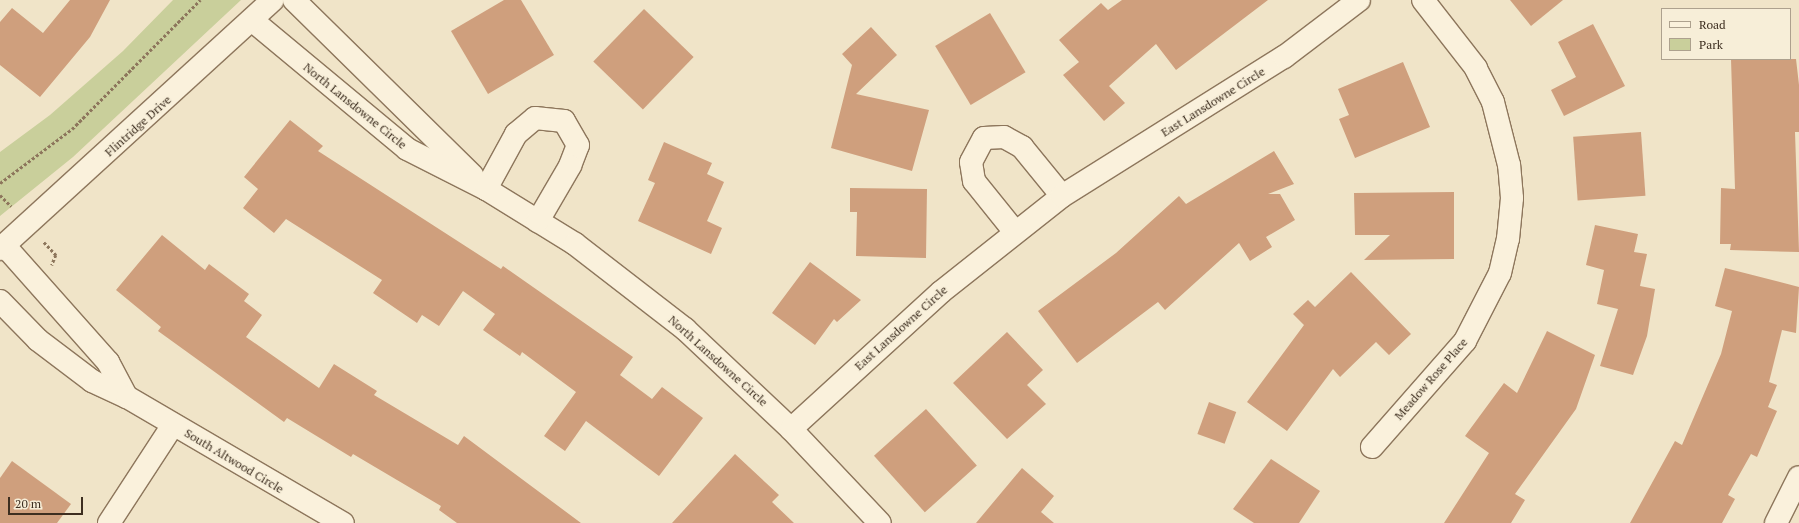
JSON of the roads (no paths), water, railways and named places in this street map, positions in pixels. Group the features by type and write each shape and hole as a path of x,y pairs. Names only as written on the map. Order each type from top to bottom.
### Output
{"street":[{"name":"Flintridge Drive","path":"2,247 253,21 273,0"},
{"name":"North Lansdowne Circle","path":"294,0 486,189"},
{"name":"East Lansdowne Circle","path":"791,429 941,292 1062,196 1284,57 1359,0"},
{"name":"Meadow Rose Place","path":"1372,446 1465,341 1500,273 1508,239 1512,198 1509,165 1493,102 1476,68 1423,0"},
{"name":"North Lansdowne Circle","path":"253,21 407,149 486,189 574,244 685,329 791,429 880,523"},
{"path":"486,189 516,134 535,118 564,121 578,145 570,166 538,221"},
{"path":"1015,232 974,181 971,162 984,138 1004,137 1022,147 1062,196"},
{"path":"2,247 108,362 127,397"},
{"name":"South Altwood Circle","path":"0,302 38,340 92,381 127,397 343,523"},
{"path":"109,523 173,425"},
{"path":"1776,523 1799,477"}]}
